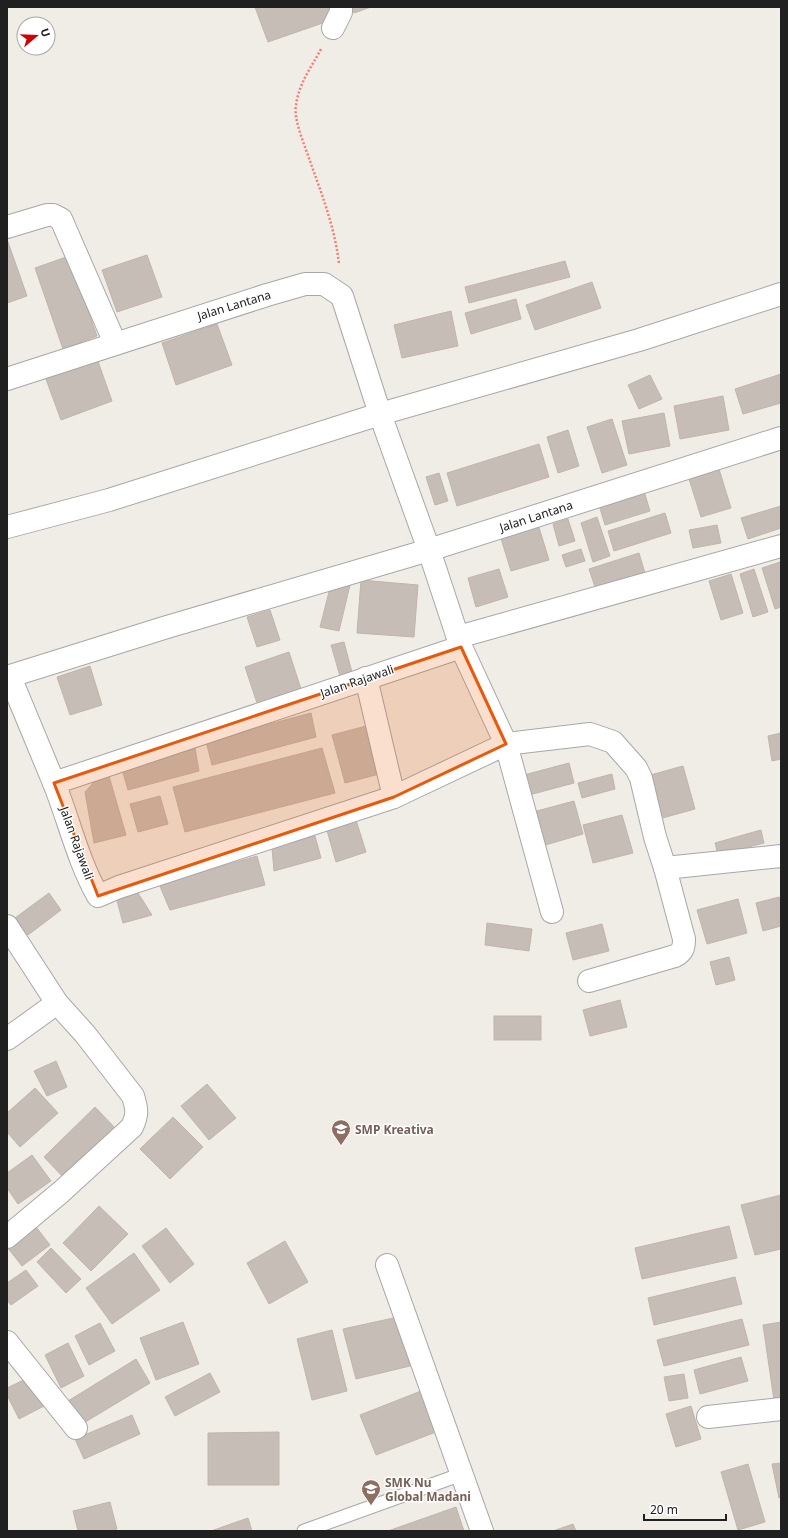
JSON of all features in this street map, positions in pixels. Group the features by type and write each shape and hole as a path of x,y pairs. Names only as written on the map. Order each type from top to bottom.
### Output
{"street":[{"path":"333,28 342,7"},
{"path":"7,227 47,215 53,215 61,219 114,343"},
{"name":"Jalan Lantana","path":"7,379 114,343 305,284 324,284 342,296"},
{"path":"7,527 109,500 380,414 639,340 781,294"},
{"path":"342,296 380,414 429,550 460,642 506,744 552,912"},
{"name":"Jalan Lantana","path":"8,677 167,627 429,550 781,438"},
{"name":"Jalan Rajawali","path":"588,982 675,956 681,953 684,947 684,939 640,778 630,760 613,742 590,734 506,744 394,797 98,896 85,869 54,783 366,678 460,642 781,546"},
{"path":"8,677 54,783"},
{"path":"366,678 394,797"},
{"path":"665,868 781,856"},
{"path":"7,926 57,1002 85,1034 133,1096 137,1108 136,1117 132,1127 61,1192 7,1237"},
{"path":"7,1039 57,1002"},
{"path":"387,1265 482,1531"},
{"path":"7,1342 76,1428"},
{"path":"708,1417 781,1409"}],"lane":[{"path":"304,1531 462,1474"}],"path":[{"path":"333,28 306,74 295,107 299,128 330,217 337,247 342,296"}],"highlighted area":[{"path":"461,647 506,744 394,797 98,896 54,783"}],"building":[{"path":"255,7 333,7 337,18 268,42"},
{"path":"352,7 371,7 354,13"},
{"path":"7,242 27,296 7,303"},
{"path":"147,255 162,297 117,312 102,270"},
{"path":"69,256 97,336 63,349 35,268"},
{"path":"565,261 570,277 469,303 465,287"},
{"path":"592,282 601,308 535,330 526,305"},
{"path":"516,299 521,319 471,334 465,313"},
{"path":"451,311 458,346 402,358 394,325"},
{"path":"217,324 232,365 176,385 162,343"},
{"path":"95,353 112,401 61,420 43,371"},
{"path":"781,374 781,403 743,414 735,389"},
{"path":"650,375 662,399 639,409 628,385"},
{"path":"723,396 729,430 680,439 674,406"},
{"path":"664,413 670,446 629,454 622,421"},
{"path":"612,419 627,465 602,473 587,427"},
{"path":"568,430 579,466 558,473 547,437"},
{"path":"539,444 549,477 457,506 447,473"},
{"path":"719,469 731,508 701,517 689,479"},
{"path":"439,473 448,501 435,505 426,477"},
{"path":"644,491 650,511 605,525 599,505"},
{"path":"781,506 781,528 748,539 741,518"},
{"path":"665,513 671,533 614,551 608,531"},
{"path":"597,517 610,556 593,562 581,523"},
{"path":"568,519 575,541 559,546 553,524"},
{"path":"537,521 549,560 511,571 499,532"},
{"path":"717,525 721,543 693,548 689,530"},
{"path":"581,549 585,561 566,567 562,555"},
{"path":"639,553 647,580 598,596 589,569"},
{"path":"780,562 781,607 775,609 762,568"},
{"path":"499,569 508,597 476,607 468,578"},
{"path":"754,569 768,612 753,617 740,574"},
{"path":"731,574 743,613 721,620 709,581"},
{"path":"332,580 350,585 339,631 320,627"},
{"path":"361,580 418,585 414,637 357,633"},
{"path":"270,610 280,640 257,647 247,617"},
{"path":"344,642 354,680 342,683 331,645"},
{"path":"289,652 303,695 259,709 245,667"},
{"path":"90,666 102,705 70,715 57,677"},
{"path":"311,713 316,737 212,765 206,741"},
{"path":"370,725 383,773 345,783 332,735"},
{"path":"781,733 781,759 772,761 768,736"},
{"path":"195,748 199,771 128,790 122,769"},
{"path":"322,748 335,793 185,832 173,787"},
{"path":"569,763 574,783 529,795 524,775"},
{"path":"683,766 695,809 659,819 647,776"},
{"path":"612,774 615,789 582,798 578,783"},
{"path":"109,776 126,835 94,843 85,792 95,781"},
{"path":"160,796 168,824 138,832 130,804"},
{"path":"574,801 583,834 542,846 533,812"},
{"path":"622,815 633,853 593,863 583,825"},
{"path":"356,820 366,852 336,862 326,827"},
{"path":"761,830 764,843 718,855 715,843"},
{"path":"315,836 321,858 274,871 272,848"},
{"path":"257,856 265,885 170,910 159,884"},
{"path":"120,892 138,893 152,915 123,923 116,897"},
{"path":"49,893 61,910 28,935 15,918"},
{"path":"779,897 781,903 781,926 763,931 756,903"},
{"path":"738,899 747,933 707,944 697,910"},
{"path":"487,923 532,929 529,951 485,945"},
{"path":"602,924 609,951 573,960 566,933"},
{"path":"729,957 735,980 716,985 710,962"},
{"path":"620,1000 627,1027 590,1036 583,1010"},
{"path":"494,1016 541,1016 541,1040 494,1040"},
{"path":"56,1061 67,1087 47,1096 34,1071"},
{"path":"207,1084 236,1118 209,1140 181,1106"},
{"path":"35,1088 58,1113 20,1147 7,1132 7,1113"},
{"path":"95,1107 117,1130 65,1179 44,1157"},
{"path":"173,1117 203,1147 170,1179 140,1149"},
{"path":"32,1155 51,1181 18,1204 7,1188 7,1173"},
{"path":"781,1195 781,1249 755,1255 741,1205"},
{"path":"99,1206 128,1234 91,1271 63,1243"},
{"path":"33,1223 50,1245 22,1266 7,1247"},
{"path":"729,1226 737,1258 642,1279 635,1248"},
{"path":"166,1228 194,1264 170,1283 142,1246"},
{"path":"285,1241 308,1282 269,1304 247,1263"},
{"path":"51,1248 81,1279 66,1293 37,1262"},
{"path":"134,1253 160,1290 112,1324 86,1288"},
{"path":"26,1270 38,1286 11,1305 7,1300 7,1283"},
{"path":"735,1277 742,1304 654,1325 648,1298"},
{"path":"398,1317 410,1366 356,1379 343,1329"},
{"path":"742,1319 749,1345 664,1366 657,1340"},
{"path":"183,1322 199,1364 156,1380 140,1338"},
{"path":"781,1322 781,1399 774,1400 763,1325"},
{"path":"100,1323 115,1351 89,1365 75,1336"},
{"path":"332,1330 347,1391 312,1400 297,1339"},
{"path":"68,1343 84,1376 61,1388 45,1355"},
{"path":"741,1357 748,1381 700,1394 694,1370"},
{"path":"136,1359 150,1383 82,1424 68,1401"},
{"path":"210,1373 220,1392 175,1416 165,1397"},
{"path":"684,1374 688,1398 669,1401 664,1377"},
{"path":"30,1377 44,1406 19,1419 7,1395 7,1388"},
{"path":"421,1391 436,1432 376,1455 360,1415"},
{"path":"691,1406 701,1439 676,1447 666,1414"},
{"path":"132,1415 140,1434 84,1459 75,1439"},
{"path":"279,1432 279,1485 208,1485 208,1433"},
{"path":"781,1463 781,1497 779,1498 772,1464"},
{"path":"748,1464 765,1522 738,1530 721,1472"},
{"path":"110,1502 117,1529 111,1531 78,1531 73,1511"},
{"path":"456,1507 464,1531 388,1531"},
{"path":"248,1518 252,1531 211,1531"},
{"path":"573,1524 576,1531 553,1531"}],"place":[{"name":"SMP Kreativa","path":"341,1146"},
{"name":"SMK Nu Global Madani","path":"371,1506"}]}
